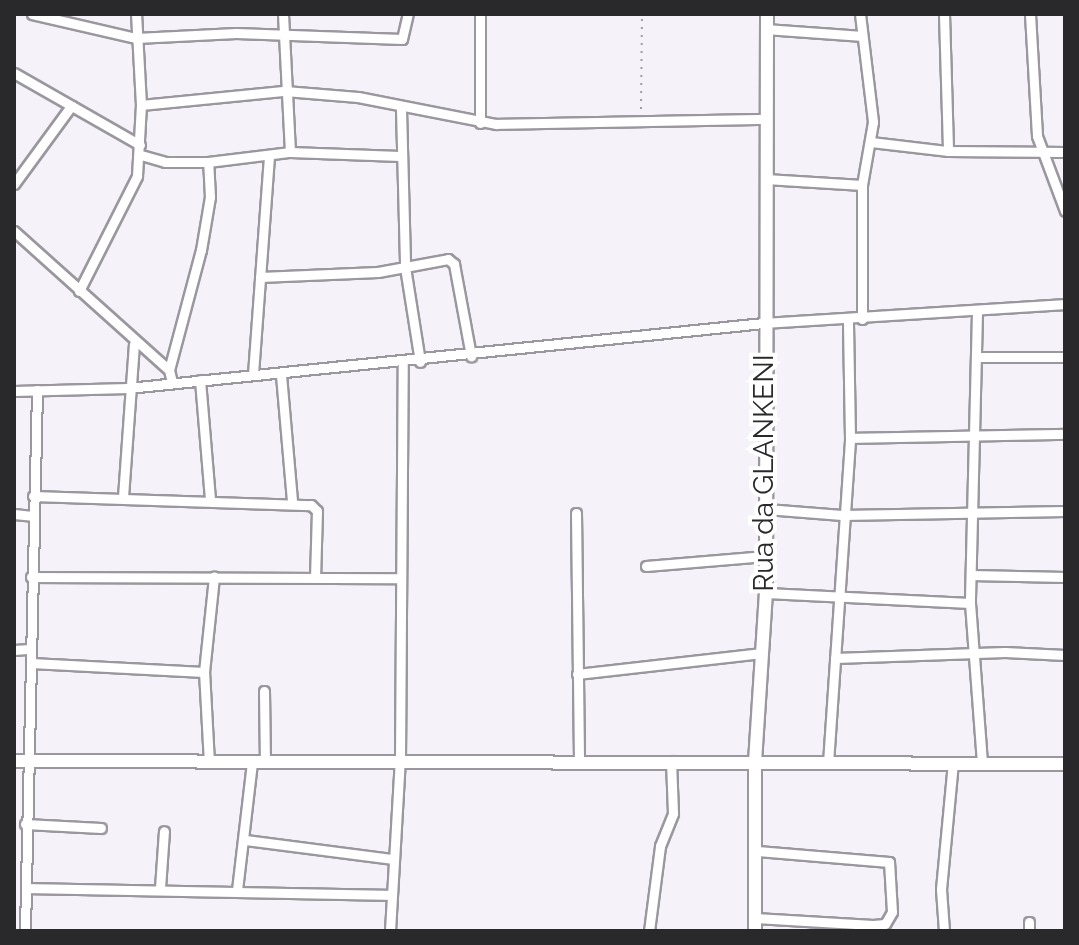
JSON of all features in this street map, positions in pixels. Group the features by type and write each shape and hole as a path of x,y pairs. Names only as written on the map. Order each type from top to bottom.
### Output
{"street":[{"path":"32,14 136,38 284,35 405,38 408,14"},
{"path":"79,291 133,190 141,150 136,14"},
{"path":"283,14 290,152"},
{"path":"480,14 480,123"},
{"name":"Rua da GLANKENI","path":"755,924 755,762 766,593 764,323 767,14"},
{"path":"860,14 871,142 862,185 862,319"},
{"path":"944,14 948,151"},
{"path":"1030,14 1033,95 1042,153 1065,211"},
{"path":"766,29 862,36"},
{"path":"14,73 141,150 208,162 290,152 400,156"},
{"path":"141,105 285,91 358,97 401,109 480,123 766,119"},
{"path":"14,184 71,106"},
{"path":"401,109 405,267 420,362"},
{"path":"871,142 948,151 1065,152"},
{"path":"253,374 269,156"},
{"path":"172,382 169,370 201,250 210,197 208,162"},
{"path":"766,179 862,185"},
{"path":"14,231 134,344 169,370"},
{"path":"260,277 405,267 429,260 452,262 471,356"},
{"path":"14,391 128,388 253,374 281,375 420,362 764,323 977,312 1065,304"},
{"path":"977,312 970,603 982,763"},
{"path":"828,763 836,596 850,438 848,320"},
{"path":"123,497 128,388 134,344"},
{"path":"976,357 1065,357"},
{"path":"390,931 400,758 403,362"},
{"path":"281,375 292,502"},
{"path":"200,380 210,499"},
{"path":"25,931 28,888 19,837 25,824 20,761 31,663 37,390"},
{"path":"850,438 1065,434"},
{"path":"33,496 292,502 317,511 315,577"},
{"path":"766,509 842,515 1065,511"},
{"path":"576,513 579,760"},
{"path":"14,514 32,516"},
{"path":"646,566 766,556"},
{"path":"971,575 1065,577"},
{"path":"31,577 399,578"},
{"path":"209,763 204,672 214,577"},
{"path":"766,593 970,603"},
{"path":"14,650 30,649"},
{"path":"577,674 760,653"},
{"path":"835,658 975,653 1065,655"},
{"path":"31,663 204,672"},
{"path":"237,890 259,763 264,691"},
{"path":"20,761 259,763 400,758 1065,764"},
{"path":"649,931 660,846 673,813 671,761"},
{"path":"944,931 941,889 953,763"},
{"path":"25,824 101,828"},
{"path":"160,888 164,831"},
{"path":"246,840 393,859"},
{"path":"755,924 885,924 892,912 889,862 757,851"},
{"path":"28,888 160,888 391,895"},
{"path":"14,915 25,915"}],"path":[{"path":"641,123 642,14"}]}
